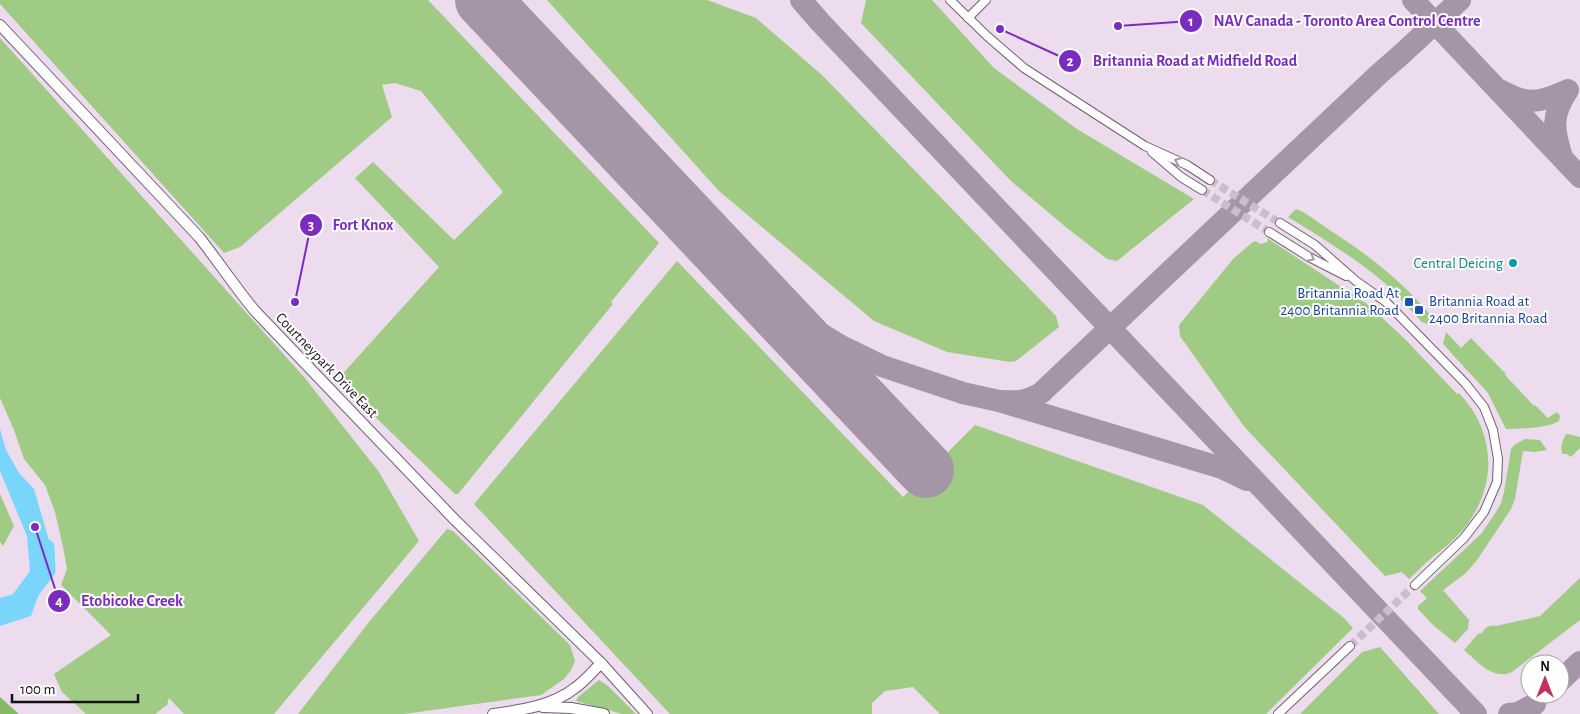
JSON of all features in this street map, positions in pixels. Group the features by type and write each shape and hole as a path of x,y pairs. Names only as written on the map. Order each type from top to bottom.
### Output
{"street":[{"path":"950,0 1024,68 1054,89 1145,146 1187,166 1210,180"},
{"path":"968,18 986,0"},
{"name":"Courtneypark Drive East","path":"0,25 199,236 255,312 454,519 600,663 647,714"},
{"path":"1145,146 1181,177 1202,190"},
{"path":"1280,223 1316,244 1356,281 1386,302 1465,383 1484,408 1494,430 1498,459 1497,482 1484,512 1464,538 1415,585"},
{"path":"1269,232 1308,257 1356,281"},
{"path":"1278,714 1350,646"},
{"path":"537,707 560,698 576,688 600,663"},
{"path":"493,714 537,707 571,708 604,714"}],"green space":[{"path":"0,0 428,0 659,243 611,302 613,304 458,494 455,494 337,380 439,267 355,178 373,162 454,240 503,192 421,91 395,83 382,85 392,117 240,247 224,253 0,4"},
{"path":"547,0 707,0 756,18 822,75 1056,316 1059,327 1016,361 1010,362 947,352 874,321 719,191"},
{"path":"866,0 932,0 994,68 1077,129 1194,199 1117,261 1107,259 1011,181 861,23"},
{"path":"0,38 304,377 379,472 419,541 274,714 184,714 169,698 167,705 155,714 86,714 62,692 54,674 111,635 61,585 67,569 55,512 45,485 24,459 0,398"},
{"path":"1296,209 1343,239 1386,271 1412,295 1436,322 1427,324 1422,322 1376,275 1288,217"},
{"path":"1267,238 1367,304 1405,339 1457,394 1459,393 1472,409 1481,425 1488,461 1487,479 1482,497 1474,514 1462,531 1409,579 1402,572 1385,576 1252,435 1180,336 1179,325 1234,258 1253,242 1256,241 1260,244 1268,242"},
{"path":"677,261 903,497 975,425 1203,505 1344,618 1353,628 1266,714 940,714 913,687 885,691 872,703 872,714 670,714 474,504"},
{"path":"1446,332 1461,348 1471,338 1534,406 1548,418 1557,412 1560,416 1559,421 1541,427 1506,429 1488,393 1443,344"},
{"path":"1566,434 1580,437 1580,448 1571,457 1567,454 1562,454 1561,451"},
{"path":"1525,439 1540,440 1547,450 1523,451 1515,499 1511,509 1477,560 1466,573 1443,590 1469,620 1468,629 1455,643 1433,625 1418,609 1418,606 1427,598 1420,591 1481,534 1501,503 1511,449 1514,445"},
{"path":"0,494 14,526 3,546 0,542"},
{"path":"447,529 453,531 570,645 575,661 564,679 541,695 404,714 298,714 369,622"},
{"path":"1580,578 1580,620 1536,654 1520,654 1520,666 1512,672 1498,674 1492,672 1464,650 1478,634 1488,627 1540,616"},
{"path":"1380,647 1439,714 1300,714 1362,652"},
{"path":"599,680 608,686 636,714 622,714 576,701 578,697"},
{"path":"0,697 19,714 0,714"}],"water":[{"path":"0,429 6,450 19,473 34,489 53,554 31,616 0,626 0,598 13,594 30,571 27,536 0,471"}],"waterway":[{"path":"0,610 20,607 48,571 47,547"}],"taxiway":[{"path":"801,0 1476,714"},
{"path":"1413,0 1580,177"},
{"path":"999,401 1021,401 1041,393 1460,0"},
{"path":"1502,91 1520,99 1535,101 1568,90 1562,99 1555,122 1555,130 1562,157"},
{"path":"750,282 808,326 841,346 882,366 963,393 999,401 1222,468 1247,480"},
{"path":"1570,672 1580,662"},
{"path":"1509,714 1518,713 1535,704"}],"runway":[{"path":"483,0 926,470"}],"tunnel":[{"path":"1210,180 1280,223"},
{"path":"1202,190 1269,232"},
{"path":"1350,646 1415,585"}],"place":[{"name":"NAV Canada - Toronto Area Control Centre","path":"1118,26"},
{"name":"Britannia Road at Midfield Road","path":"1000,29"},
{"name":"Central Deicing","path":"1513,263"},
{"name":"Fort Knox","path":"295,302"},
{"name":"Britannia Road At 2400 Britannia Road","path":"1409,302"},
{"name":"Britannia Road at 2400 Britannia Road","path":"1419,310"},
{"name":"Etobicoke Creek","path":"35,527"}]}
